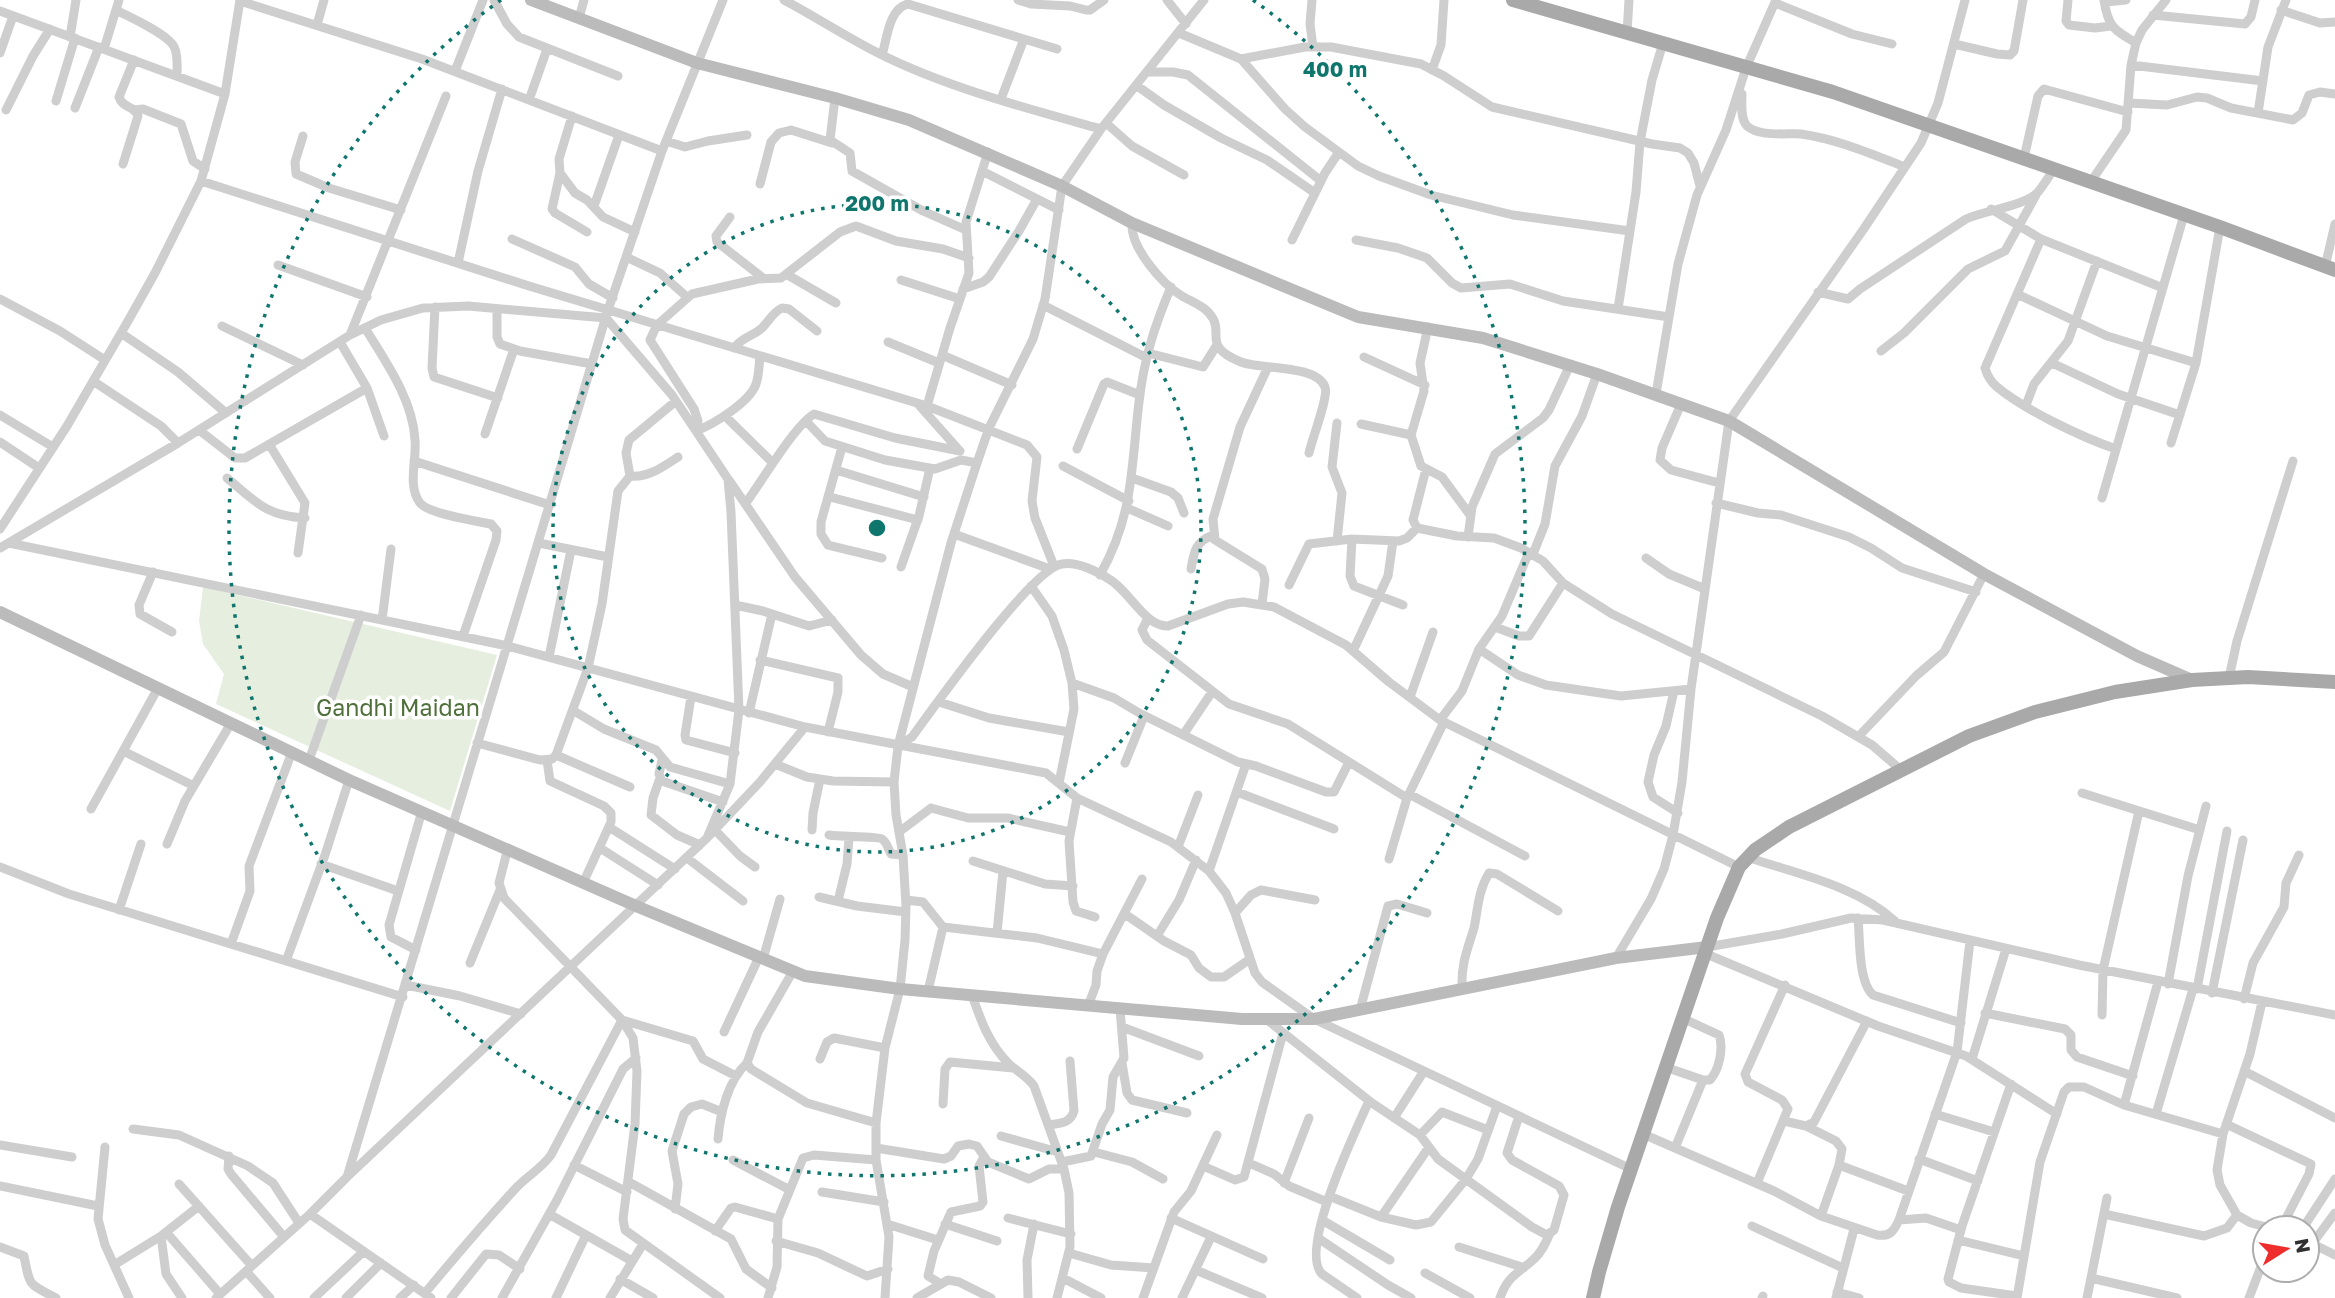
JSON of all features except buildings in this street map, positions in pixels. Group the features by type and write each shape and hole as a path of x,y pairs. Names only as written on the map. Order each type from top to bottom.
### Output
{"main road":[{"path":"1513,0 1833,92 1930,124 2330,268"},
{"path":"1593,1298 1606,1246 1665,1067 1706,950 1743,862 1789,827 1969,736 2006,721 2103,695 2192,680 2229,678 2335,682"}],"street":[{"path":"56,101 73,37 76,0"},
{"path":"317,25 324,0"},
{"path":"455,71 483,0"},
{"path":"494,0 514,33 529,42 618,76"},
{"path":"531,0 697,62 909,120 1062,186 1132,223 1358,317 1483,338 1597,374 1729,421 1984,574 2137,656 2192,680"},
{"path":"579,18 584,0"},
{"path":"347,1177 607,314 662,151 723,0"},
{"path":"785,0 883,55 940,79 1001,99 1104,126 1132,146 1184,175"},
{"path":"1018,0 1031,4 1090,10 1104,0"},
{"path":"1167,0 1186,24"},
{"path":"885,1298 888,1269 887,1223 876,1160 876,1123 885,1048 900,989 906,912 903,855 894,782 898,746 974,462 1012,385 1043,305 1051,272 1062,186 1104,126 1204,0"},
{"path":"1312,0 1310,24 1313,47"},
{"path":"1432,69 1441,45 1444,0"},
{"path":"1627,33 1629,0"},
{"path":"1616,958 1651,900 1674,835 1691,689 1729,421 1905,167 1930,124 1965,0"},
{"path":"1954,44 2010,55 2014,51 2023,0"},
{"path":"2068,0 2066,21 2069,25 2095,28 2111,26"},
{"path":"2126,0 2105,1 2111,26 2136,43"},
{"path":"2090,183 2121,139 2128,122 2131,65 2136,43 2142,30 2166,0"},
{"path":"2153,15 2245,24 2251,17 2255,0"},
{"path":"2258,113 2268,47 2286,0"},
{"path":"0,529 93,382 156,273 201,181 225,94 240,1 422,58 662,151"},
{"path":"1656,394 1680,253 1700,186 1731,118 1746,68 1775,1 1852,34 1892,44"},
{"path":"883,55 894,15 897,9 908,4 1057,49"},
{"path":"75,108 118,5 173,44 177,76"},
{"path":"0,10 225,94"},
{"path":"2281,10 2320,23 2335,22"},
{"path":"0,53 13,16"},
{"path":"6,110 50,29"},
{"path":"1179,33 1241,59 1285,109 1358,166 1379,176 1432,195 1513,215 1630,231"},
{"path":"1001,99 1024,39"},
{"path":"1618,309 1636,192 1640,142 1652,80 1663,43"},
{"path":"1241,59 1313,47 1331,47 1408,61 1432,69 1492,107 1640,142 1671,146 1688,153 1694,163 1700,186"},
{"path":"529,100 547,49"},
{"path":"134,60 119,97 122,104 181,124 193,161 205,169"},
{"path":"2131,65 2263,81"},
{"path":"1147,72 1188,75 1321,181"},
{"path":"1136,85 1164,105 1221,138 1267,160 1315,193"},
{"path":"1741,85 1743,116 1748,127 1765,132 1799,134 1828,140 1905,167"},
{"path":"458,263 478,170 502,89"},
{"path":"2024,158 2038,96 2044,89 2128,107 2167,105 2197,97 2207,98 2231,108 2293,120 2302,113 2309,95 2320,92 2335,94"},
{"path":"350,335 446,96"},
{"path":"832,143 829,136 835,98"},
{"path":"123,164 138,116 134,110"},
{"path":"572,117 559,159 560,173 552,209 587,232"},
{"path":"760,184 771,142 779,133 791,130 832,143 850,153 850,167 857,175 923,211 966,230"},
{"path":"594,206 620,135"},
{"path":"666,141 685,148 708,141 747,135"},
{"path":"303,136 295,162 296,174 329,188 401,210"},
{"path":"922,405 941,359 969,273 966,230 968,215 988,152"},
{"path":"1292,240 1321,181 1339,152"},
{"path":"1881,351 1968,269 2005,251 2054,169"},
{"path":"982,171 1059,210"},
{"path":"560,173 575,193 594,206 603,217 635,232"},
{"path":"201,181 607,314 657,325 922,405 989,428 1027,445 1037,457 1032,501 1035,519 1052,568"},
{"path":"1818,292 1848,299 1966,219 2037,194"},
{"path":"901,280 961,294 984,282 1020,231 1037,199"},
{"path":"1991,209 2041,239 2163,288"},
{"path":"2102,498 2184,215"},
{"path":"730,217 716,236 717,242 764,279"},
{"path":"1132,223 1133,235 1150,265 1171,288 1210,314 1215,325 1217,345 1223,354 1241,362 1307,372 1320,379 1325,387 1326,401 1314,430 1309,453"},
{"path":"2330,268 2335,224"},
{"path":"696,431 698,421 694,409 652,345 650,336 657,325 687,297 701,291 764,279 776,280 840,232 856,226 896,241 943,249 969,258"},
{"path":"2171,443 2196,363 2220,227"},
{"path":"512,239 575,267 589,284 613,298"},
{"path":"2041,239 1985,368 1996,386 2026,405 2081,435 2116,449"},
{"path":"1356,240 1406,250 1427,258 1452,283 1461,288 1510,284 1563,301 1669,317"},
{"path":"626,257 660,273 687,297"},
{"path":"2026,405 2034,384 2063,351 2077,321 2097,261"},
{"path":"278,265 367,297"},
{"path":"786,274 836,303"},
{"path":"1100,575 1117,541 1128,505 1140,395 1152,331 1171,288"},
{"path":"2017,294 2107,337 2196,363"},
{"path":"0,299 60,331 105,360"},
{"path":"1043,305 1148,355 1203,368 1217,345"},
{"path":"435,307 432,368 434,377 498,398"},
{"path":"0,548 365,328 407,312 435,307 607,314 676,401 795,577 861,655 883,674 913,687"},
{"path":"734,348 745,336 759,330 782,308 789,309 817,331"},
{"path":"497,309 497,341 514,349 592,364"},
{"path":"222,326 303,365"},
{"path":"1428,327 1420,363 1424,385 1411,435 1417,458 1426,469 1448,483 1471,515"},
{"path":"365,328 393,374 413,420 416,443 415,492 423,506 491,524 497,531 463,636"},
{"path":"121,333 178,372 226,413"},
{"path":"340,342 367,388 384,436"},
{"path":"888,342 1012,385"},
{"path":"485,434 514,349"},
{"path":"696,431 725,416 755,387 760,356"},
{"path":"1364,357 1424,385"},
{"path":"2052,363 2131,399 2180,415"},
{"path":"1468,537 1474,500 1495,454 1549,410 1570,365"},
{"path":"1262,604 1265,579 1262,569 1215,540 1213,519 1236,439 1268,367"},
{"path":"1389,859 1408,796 1442,721 1462,691 1479,649 1502,615 1545,524 1555,466 1582,416 1597,374"},
{"path":"93,382 161,426 178,443"},
{"path":"1077,449 1104,384 1112,383 1140,395"},
{"path":"199,430 227,453 240,459 367,388"},
{"path":"477,743 547,760 556,755 588,668 603,604 618,491 629,476 626,453 629,440 676,401"},
{"path":"1681,404 1662,448 1660,460 1671,470 1719,483"},
{"path":"922,405 960,451 974,462"},
{"path":"0,415 53,447"},
{"path":"745,504 773,463 811,416 821,415 895,438 960,451"},
{"path":"725,416 773,463"},
{"path":"806,421 825,441 885,460 940,469 956,461 974,462"},
{"path":"1337,423 1332,467 1342,493 1337,541"},
{"path":"1362,424 1411,435"},
{"path":"0,442 39,468"},
{"path":"269,444 303,497 306,510 298,554"},
{"path":"842,447 821,522 824,541 828,545 881,558"},
{"path":"629,476 655,471 678,457"},
{"path":"414,461 550,505"},
{"path":"2229,678 2232,659 2293,461"},
{"path":"1063,466 1168,526"},
{"path":"901,567 918,520 930,468"},
{"path":"1417,528 1413,520 1426,469"},
{"path":"836,470 924,498"},
{"path":"227,478 271,513 305,518"},
{"path":"1132,478 1171,492 1178,498 1184,513"},
{"path":"704,842 730,784 739,710 732,512 728,479"},
{"path":"830,497 918,520"},
{"path":"1716,503 1758,513 1781,515 1834,532 1871,548 1902,568 1976,592"},
{"path":"1289,585 1309,544 1352,539 1403,540 1417,528"},
{"path":"1417,528 1468,537 1494,538 1531,553 1543,561 1563,583 1612,614 1813,712 1884,753 1901,771"},
{"path":"954,534 1052,568"},
{"path":"1191,569 1196,546 1213,535"},
{"path":"1352,539 1352,583 1358,589 1403,605"},
{"path":"1353,651 1388,576 1393,541"},
{"path":"9,542 508,646 805,727 1046,773 1077,799 1178,847 1209,871 1226,893 1236,913 1255,973 1262,982 1314,1019 1631,1169"},
{"path":"539,543 608,557"},
{"path":"382,620 391,550"},
{"path":"549,657 571,550"},
{"path":"1646,558 1669,574 1705,589"},
{"path":"898,746 912,737 1015,602 1052,568 1063,563 1074,564 1112,581 1154,624 1168,626 1227,604 1243,602 1274,607 1353,651 1442,721 1674,835 1743,862 1863,898 1897,923"},
{"path":"153,572 139,605 140,614 172,632"},
{"path":"1858,737 1916,676 1944,652 1984,574"},
{"path":"1495,627 1519,636 1530,636 1563,583"},
{"path":"1031,586 1052,616 1072,683 1074,709 1059,783"},
{"path":"735,605 809,626 832,620"},
{"path":"0,612 349,780 636,906 805,976 900,989 1120,1009 1242,1019 1314,1019 1616,958 1706,950 1858,918 1897,923 2163,983 2335,1016"},
{"path":"749,713 772,614"},
{"path":"309,760 361,615"},
{"path":"1148,618 1143,626 1143,635 1212,692 1235,707 1288,724 1408,796 1525,856"},
{"path":"1410,697 1433,632"},
{"path":"1479,649 1518,675 1546,685 1621,696 1691,689"},
{"path":"760,660 838,678 838,692 828,732"},
{"path":"1072,683 1114,698 1144,716 1246,764 1331,793 1349,762"},
{"path":"90,809 158,688"},
{"path":"1674,691 1648,782 1653,797 1678,813"},
{"path":"1183,735 1212,692"},
{"path":"691,697 686,740 735,753"},
{"path":"939,702 989,718 1069,732"},
{"path":"574,711 604,729 656,750 670,767 730,784"},
{"path":"1125,763 1144,716"},
{"path":"167,844 185,801 231,723"},
{"path":"164,1234 218,1296 310,1214 704,842 805,727"},
{"path":"123,751 194,786"},
{"path":"231,944 250,891 249,866 292,752"},
{"path":"556,755 630,787"},
{"path":"547,760 550,781 609,809 612,817 584,881"},
{"path":"662,760 651,814 677,835 704,842"},
{"path":"775,764 820,779 894,782"},
{"path":"1209,871 1246,764"},
{"path":"660,778 670,785 723,802"},
{"path":"812,830 820,779"},
{"path":"286,961 349,780"},
{"path":"1237,792 1334,829"},
{"path":"2082,793 2200,830"},
{"path":"1178,847 1198,795"},
{"path":"1077,799 1070,832 1073,902 1076,911 1095,917"},
{"path":"2124,1105 2175,953 2188,876 2206,806"},
{"path":"899,832 931,807 968,818 1008,818 1070,832"},
{"path":"416,950 394,940 389,932 398,891 422,811"},
{"path":"2102,1014 2103,970 2139,811"},
{"path":"609,827 675,869"},
{"path":"715,830 740,856 755,867"},
{"path":"2156,1114 2195,989 2227,831"},
{"path":"829,835 879,838 886,843 891,854 903,855"},
{"path":"838,901 847,864 849,838"},
{"path":"2212,993 2243,840"},
{"path":"119,910 141,844"},
{"path":"470,963 500,890 500,873 508,848"},
{"path":"600,848 658,885"},
{"path":"2244,999 2253,963 2284,906 2286,883 2299,855"},
{"path":"687,858 743,901"},
{"path":"1157,936 1179,900 1196,860"},
{"path":"973,861 1045,884 1073,886"},
{"path":"321,864 398,891"},
{"path":"0,867 69,894 403,997"},
{"path":"997,933 1003,871"},
{"path":"1462,989 1461,974 1466,949 1473,931 1478,899 1489,873 1497,874 1558,911"},
{"path":"1088,1006 1103,954 1142,879"},
{"path":"500,890 622,1020 634,1038 635,1124 623,1225 625,1230 720,1298"},
{"path":"1236,913 1251,895 1261,890 1315,900"},
{"path":"819,897 906,912"},
{"path":"724,1031 761,958 780,898"},
{"path":"906,900 923,902 943,927 1056,941 1103,954"},
{"path":"1360,1010 1388,906 1397,904 1427,913"},
{"path":"1125,914 1191,955 1199,968 1211,976 1224,977 1250,959"},
{"path":"1858,918 1864,979 1868,991 1872,995 1961,1023"},
{"path":"928,991 943,927"},
{"path":"1643,1134 1757,1183 1821,1216 1885,1236 1895,1229 1899,1220 1957,1052 1970,941"},
{"path":"1972,1059 2006,949"},
{"path":"1706,950 1867,1021 1972,1059 2057,1114"},
{"path":"718,1139 722,1112 736,1076 747,1063 758,1032 793,971"},
{"path":"407,985 460,996 521,1014"},
{"path":"1757,1183 1788,1109 1786,1104 1774,1095 1752,1085 1745,1074 1785,985"},
{"path":"972,995 987,1036 1015,1069 1025,1075 1034,1086 1063,1165 1069,1193 1070,1234 1069,1253 1058,1298"},
{"path":"2251,1223 2237,1214 2217,1176 2222,1134 2245,1071 2262,1002"},
{"path":"876,1148 944,1159 951,1156 958,1146 970,1144 977,1146 993,1165 1028,1179 1049,1169 1086,1158 1094,1152 1100,1129 1110,1110 1113,1077 1125,1053 1120,1009"},
{"path":"1985,1013 2065,1029 2071,1035 2071,1050 2077,1057 2133,1076"},
{"path":"1665,1067 1703,1080 1710,1080 1714,1076 1721,1039 1715,1031 1682,1018"},
{"path":"1266,1019 1369,1101 1420,1135 1438,1159 1540,1233 1550,1233"},
{"path":"622,1020 693,1041 704,1059 736,1076"},
{"path":"310,1214 428,1296 490,1216 523,1180 539,1170 551,1155 622,1020"},
{"path":"1806,1126 1814,1122 1867,1021"},
{"path":"1122,1027 1199,1056"},
{"path":"1203,1166 1235,1180 1244,1177 1283,1033"},
{"path":"820,1059 830,1039 885,1048"},
{"path":"502,1298 575,1165 623,1069 636,1058"},
{"path":"1048,1125 1069,1121 1074,1111 1069,1061"},
{"path":"943,1104 945,1069 950,1062 1015,1069"},
{"path":"747,1063 751,1069 807,1103 876,1123"},
{"path":"1122,1063 1127,1093 1132,1100 1187,1113"},
{"path":"1394,1118 1424,1071"},
{"path":"2245,1071 2335,1118"},
{"path":"1675,1148 1703,1080"},
{"path":"2011,1084 1959,1235 1949,1282 1961,1288 2017,1297 2040,1163 2064,1092 2069,1087 2077,1085 2091,1089 2124,1105 2222,1134"},
{"path":"1357,1298 1317,1269 1314,1256 1328,1199 1369,1101"},
{"path":"675,1209 678,1184 672,1151 684,1114 687,1109 702,1104 722,1112"},
{"path":"1249,1163 1274,1174 1284,1183 1381,1217 1416,1225 1431,1222 1466,1179 1478,1158 1497,1105"},
{"path":"1420,1135 1442,1112 1488,1130"},
{"path":"1935,1114 1994,1132"},
{"path":"1500,1298 1508,1280 1535,1258 1554,1230 1564,1198 1559,1186 1509,1157 1507,1149 1519,1116"},
{"path":"1284,1183 1309,1118"},
{"path":"1784,1121 1806,1126 1840,1143 1842,1149 1839,1165 1821,1216"},
{"path":"2226,1124 2311,1164 2309,1174 2288,1214"},
{"path":"133,1129 179,1135 229,1156 268,1179 299,1223"},
{"path":"1143,1298 1171,1218 1177,1207 1187,1198 1217,1135"},
{"path":"1001,1136 1058,1152"},
{"path":"0,1145 72,1157"},
{"path":"105,1147 98,1206 100,1230 126,1296"},
{"path":"1381,1217 1429,1147"},
{"path":"1094,1152 1132,1162 1163,1179"},
{"path":"229,1156 228,1169 231,1174 285,1237"},
{"path":"768,1298 777,1267 778,1219 800,1164 808,1156 876,1160"},
{"path":"941,1284 928,1276 938,1240 951,1212 976,1207 983,1202 979,1166 984,1157"},
{"path":"1919,1159 1978,1181"},
{"path":"733,1160 790,1190"},
{"path":"575,1165 675,1209 731,1239 746,1269 772,1288"},
{"path":"1839,1165 1908,1191"},
{"path":"2312,1214 2335,1179"},
{"path":"179,1184 249,1268 270,1298"},
{"path":"0,1186 98,1206"},
{"path":"822,1192 884,1202"},
{"path":"2087,1298 2107,1198"},
{"path":"114,1265 164,1234 199,1206"},
{"path":"715,1231 735,1207 778,1219"},
{"path":"2321,1229 2335,1213"},
{"path":"549,1214 632,1261"},
{"path":"2104,1214 2204,1236 2227,1228 2237,1214"},
{"path":"1899,1220 1926,1217 1959,1235 2024,1256"},
{"path":"1008,1218 1070,1234"},
{"path":"1171,1218 1263,1259"},
{"path":"1322,1220 1390,1260"},
{"path":"887,1223 938,1240"},
{"path":"945,1224 997,1241"},
{"path":"1028,1298 1027,1260 1034,1224"},
{"path":"1752,1226 1843,1268"},
{"path":"1854,1228 1837,1295 1859,1298"},
{"path":"164,1234 166,1274 182,1298"},
{"path":"556,1298 586,1235"},
{"path":"1182,1298 1211,1237"},
{"path":"1318,1238 1411,1298"},
{"path":"776,1241 818,1253 867,1276 888,1269"},
{"path":"610,1298 643,1244"},
{"path":"0,1247 24,1256 27,1278 56,1298"},
{"path":"1459,1247 1522,1267"},
{"path":"314,1298 363,1252"},
{"path":"1069,1253 1111,1265 1154,1268"},
{"path":"451,1298 486,1254 499,1255 520,1269"},
{"path":"346,1298 381,1263"},
{"path":"1196,1270 1262,1298"},
{"path":"1425,1273 1470,1298"},
{"path":"1063,1278 1101,1298"},
{"path":"2091,1278 2171,1297"},
{"path":"620,1279 653,1298"},
{"path":"917,1298 948,1280 959,1282 988,1297"},
{"path":"400,1298 414,1284"}],"green space":[{"name":"Gandhi Maidan","path":"203,587 497,655 450,811 216,704 224,674 203,644 199,621"}]}
